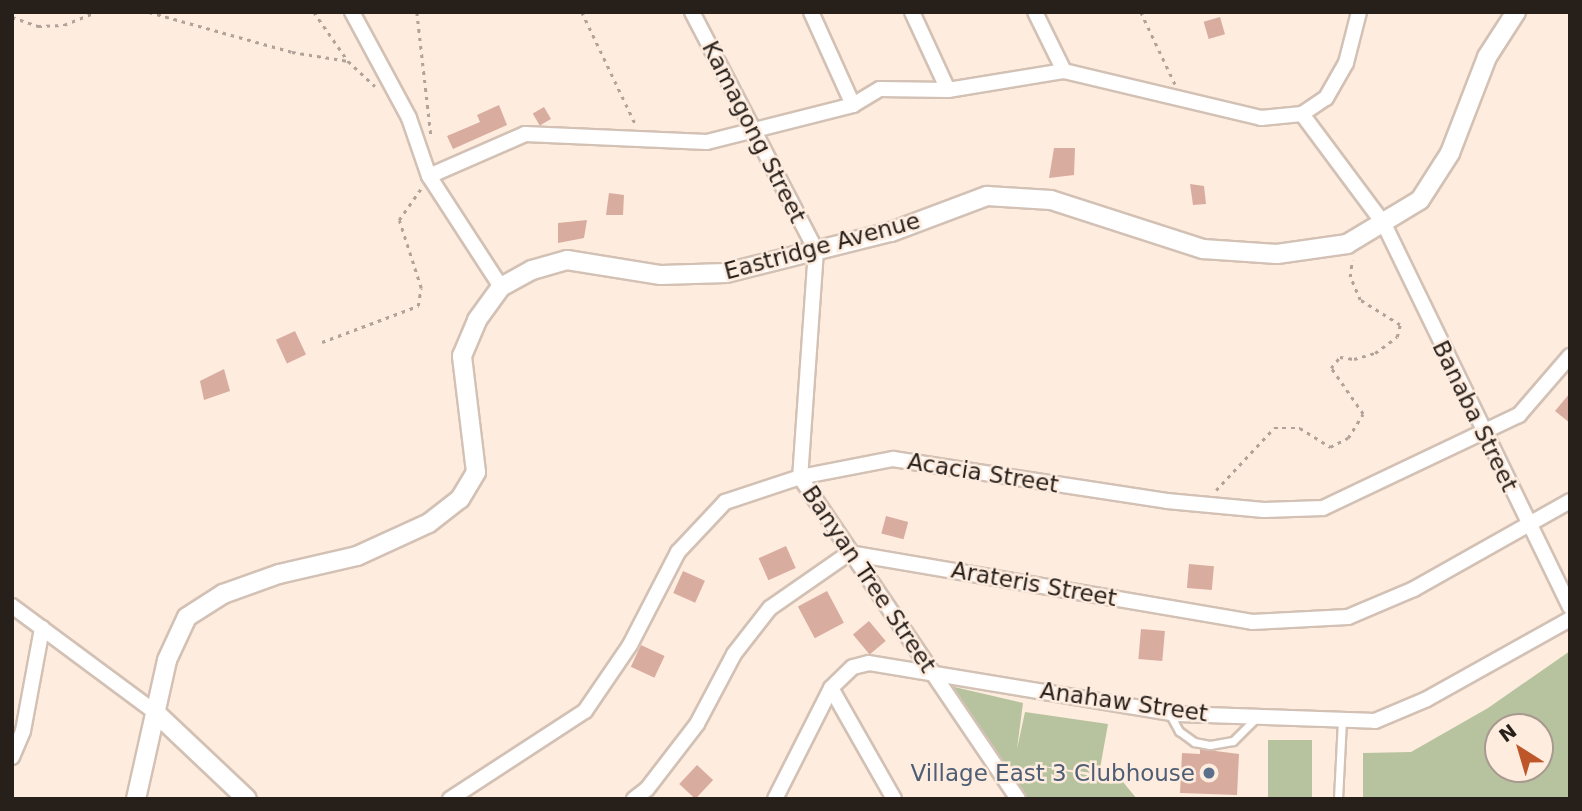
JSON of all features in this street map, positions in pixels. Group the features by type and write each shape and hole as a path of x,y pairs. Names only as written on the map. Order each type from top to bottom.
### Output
{"street":[{"path":"352,12 403,106 429,176 501,287"},
{"name":"Kamagong Street","path":"692,12 751,130 816,250"},
{"path":"811,12 853,104"},
{"path":"912,12 948,90"},
{"path":"1035,12 1064,71"},
{"path":"429,176 525,134 707,142 853,104 880,89 948,90 1064,71 1261,118 1302,114 1326,98 1346,63 1359,12"},
{"name":"Eastridge Avenue","path":"136,799 167,660 187,617 223,594 279,574 357,556 429,523 460,499 476,472 462,356 477,320 501,287 532,270 567,260 661,275 726,273 891,232 987,196 1030,195 1203,249 1277,254 1312,252 1355,240 1420,200 1450,153 1487,57 1516,12"},
{"name":"Banaba Street","path":"1302,114 1384,224 1483,435 1570,607"},
{"name":"Banyan Tree Street","path":"816,250 800,477 1018,799"},
{"name":"Acacia Street","path":"450,799 585,711 630,645 678,552 725,502 800,477 893,459 1201,504 1264,510 1323,508 1483,435 1519,415 1570,356"},
{"name":"Arateris Street","path":"849,552 1252,622 1348,617 1414,589 1570,501"},
{"path":"634,799 647,789 697,724 734,654 771,608 849,552"},
{"path":"12,606 156,713 247,799"},
{"name":"Anahaw Street","path":"775,799 831,688 853,667 869,663 1168,712 1375,721 1427,699 1570,620"},
{"path":"12,757 23,731 41,628"},
{"path":"831,688 894,799"}],"lane":[{"path":"1168,712 1179,731 1194,742 1210,745 1233,741 1257,717"},
{"path":"1338,799 1342,721"}],"path":[{"path":"12,17 37,26 64,25 97,12"},
{"path":"149,12 292,52 348,61"},
{"path":"314,12 348,61 403,106"},
{"path":"417,12 431,143"},
{"path":"582,12 642,139"},
{"path":"1141,12 1182,99"},
{"path":"322,342 418,306 421,288 399,220 429,176"},
{"path":"1201,504 1274,428 1300,428 1330,447 1348,438 1363,414 1331,368 1340,357 1354,359 1375,353 1397,337 1400,326 1360,300 1350,277 1355,240"}],"green space":[{"path":"1570,651 1570,799 1363,799 1363,753 1411,752 1488,708"},
{"path":"950,686 1023,703 1017,749 1025,712 1108,724 1099,774 1029,764 1123,782 1137,799 1027,799 948,694"},
{"path":"1268,740 1312,740 1312,799 1268,799"}],"building":[{"path":"1220,17 1225,34 1209,39 1204,22"},
{"path":"499,105 507,125 453,149 447,136 480,122 477,115"},
{"path":"544,107 551,119 540,126 533,114"},
{"path":"1054,148 1075,148 1074,175 1049,178"},
{"path":"1190,184 1204,186 1206,204 1193,205"},
{"path":"609,193 624,195 623,215 606,215"},
{"path":"587,220 584,238 558,243 558,223"},
{"path":"295,331 306,355 287,363 276,340"},
{"path":"224,369 230,391 204,400 200,381"},
{"path":"1570,393 1570,423 1555,411"},
{"path":"886,516 908,522 904,539 881,533"},
{"path":"786,546 796,568 768,580 759,558"},
{"path":"1189,564 1214,566 1212,590 1187,588"},
{"path":"683,571 705,581 695,603 673,593"},
{"path":"827,591 844,623 815,638 798,606"},
{"path":"869,621 886,641 870,654 853,634"},
{"path":"1141,629 1165,631 1162,661 1138,659"},
{"path":"641,645 665,656 654,678 631,667"},
{"name":"Village East 3 Clubhouse","path":"1200,749 1239,754 1237,795 1180,793 1182,753 1200,754"},
{"path":"697,765 713,780 695,799 679,784"}],"place":[{"name":"Village East 3 Clubhouse","path":"1209,773"}]}
